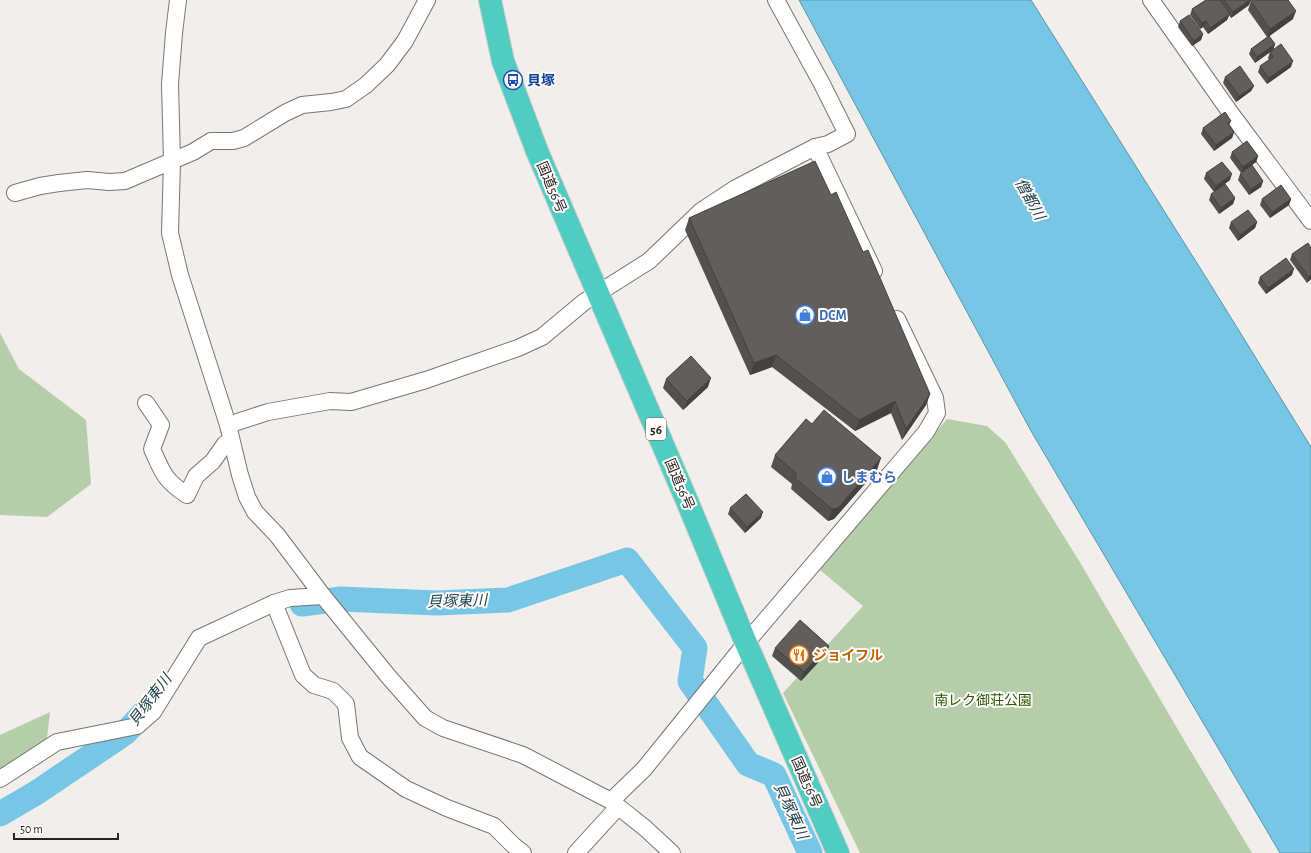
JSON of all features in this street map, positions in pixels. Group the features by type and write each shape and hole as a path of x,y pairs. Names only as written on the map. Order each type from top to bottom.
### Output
{"highway":[{"name":"国道56号","path":"490,0 503,61 537,151 687,501 746,643 838,853"}],"street":[{"path":"178,0 170,84 172,161 170,232 180,275 228,425 245,490 255,512 277,535 323,596 388,676 425,718 443,728 523,754 615,804 645,828 672,853"},
{"path":"15,193 40,186 59,183 87,180 109,182 125,181 193,152 211,141 234,141 244,138 285,113 302,105 346,99 366,85 388,65 405,41 427,0"},
{"path":"228,425 268,412 330,401 351,402 426,380 518,348 542,337 584,302 649,261 701,211 736,188 815,147 828,144 847,134 822,84 776,0"},
{"path":"1150,0 1311,222"},
{"path":"815,147 880,283"},
{"path":"576,853 746,643 926,432 937,413 935,398 890,305"},
{"path":"146,403 162,425 152,449 165,477 173,486 187,495 196,476 213,461 225,444 231,441"},
{"path":"0,779 57,742 137,726 153,712 199,638 274,602 290,598 323,596"},
{"path":"274,602 303,675 314,684 333,691 346,704 350,738 360,756 406,789 447,808 494,826 523,853"}],"green space":[{"path":"0,333 19,369 86,420 91,484 47,517 0,515"},
{"name":"南レク御荘公園","path":"947,419 987,426 1005,442 1078,559 1252,853 860,853 783,693 863,606 820,570"},
{"path":"50,712 47,738 0,773 0,735"}],"water":[{"name":"僧都川","path":"799,0 1031,0 1311,447 1311,853 1280,853 1031,431"}],"building":[{"path":"1206,0 1220,0 1230,14 1210,28 1206,21 1202,23 1192,9"},
{"path":"1224,0 1250,0 1233,12"},
{"path":"1288,0 1296,11 1270,29 1251,1"},
{"path":"1189,15 1203,34 1194,41 1180,21"},
{"path":"1269,36 1275,44 1257,57 1251,49"},
{"path":"1281,44 1293,61 1269,78 1260,66 1273,57 1270,52"},
{"path":"1240,66 1254,86 1239,96 1225,77"},
{"path":"1225,112 1231,121 1228,123 1234,132 1216,145 1203,128"},
{"path":"1247,141 1258,156 1243,167 1232,152"},
{"name":"DCM","path":"815,161 831,195 836,192 863,252 868,250 930,394 906,429 895,401 859,420 776,355 754,363 689,218"},
{"path":"1222,162 1232,174 1216,186 1206,173"},
{"path":"1252,165 1263,181 1251,189 1240,174"},
{"path":"1225,184 1235,198 1221,208 1211,194"},
{"path":"1281,185 1291,199 1272,212 1262,199"},
{"path":"1248,210 1257,222 1240,235 1231,222"},
{"path":"1308,243 1311,248 1311,275 1309,277 1292,254"},
{"path":"1286,258 1294,269 1268,288 1260,277"},
{"path":"691,356 711,378 687,401 666,379"},
{"name":"しまむら","path":"824,410 881,458 838,508 832,509 795,478 796,473 775,455 806,419 812,424"},
{"path":"746,494 763,512 747,527 730,508"},
{"name":"ジョイフル","path":"800,620 829,646 804,672 775,648"}],"waterway":[{"name":"貝塚東川","path":"302,604 341,599 437,603 508,600 627,560 695,648 690,681 748,764 774,775 810,853"},
{"name":"貝塚東川","path":"0,814 36,793 125,733 142,715"}],"place":[{"name":"貝塚","path":"513,80"},
{"name":"DCM","path":"805,315"},
{"name":"しまむら","path":"827,477"},
{"name":"ジョイフル","path":"799,655"}]}
